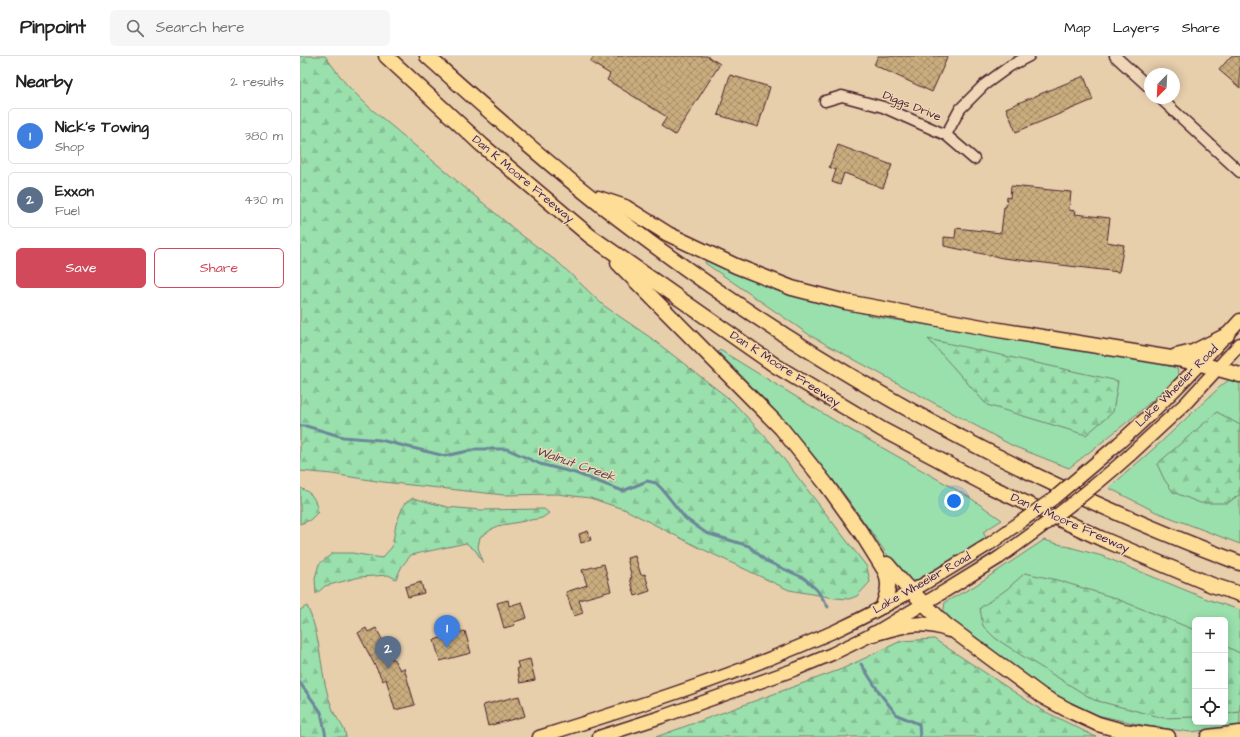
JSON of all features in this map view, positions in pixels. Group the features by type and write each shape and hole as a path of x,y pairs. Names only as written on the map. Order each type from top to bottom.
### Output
{"highway":[{"name":"Dan K Moore Freeway","path":"386,56 482,145 590,236 776,366 883,430 987,485 1100,538 1212,585 1240,594"},
{"path":"427,56 504,125 588,195 689,271 809,351 895,401 990,453 1072,493 1177,539 1240,563"},
{"path":"588,195 625,207 668,234 736,266 792,288 846,302 993,329 1169,357 1219,368 1240,375"},
{"path":"590,236 781,428 826,484 862,534 912,592 955,633 1042,696 1068,710 1098,724 1129,732 1168,737"},
{"path":"1169,357 1193,352 1227,335"},
{"path":"862,534 888,578 889,590 883,606"},
{"path":"873,634 915,623 932,625 955,633"},
{"path":"1208,737 1240,733"}],"main road":[{"name":"Lake Wheeler Road","path":"539,737 614,714 724,677 836,630 912,592 990,543 1054,498 1150,415 1201,364 1240,320"},
{"name":"Lake Wheeler Road","path":"599,737 796,669 873,634 924,604 1000,557 1100,482 1185,404 1240,344"}],"street":[{"name":"Diggs Drive","path":"825,101 842,96 883,107 946,134 960,108 984,85 1010,66 1029,56"},
{"path":"1115,56 1144,83"},
{"path":"1166,104 1240,172"},
{"path":"946,134 974,159"}],"green space":[{"path":"300,56 325,56 346,84 369,107 520,234 559,263 603,305 651,338 732,401 773,445 867,567 870,582 857,596 849,599 835,598 789,590 698,547 626,510 590,498 557,494 504,495 383,482 332,474 300,471"},
{"path":"707,259 792,293 876,317 1064,346 1158,363 1177,368 1179,375 1140,411 1069,468 1013,446 811,336 705,263"},
{"path":"928,339 1118,381 1113,412 1086,435 987,405"},
{"path":"720,350 837,422 969,497 1002,520 983,532 986,538 915,581 910,582 893,563 847,498 806,446 763,398 718,352"},
{"path":"1230,379 1240,382 1240,544 1156,512 1109,488"},
{"path":"1217,412 1240,425 1240,494 1228,503 1200,503 1173,492 1164,479 1157,464"},
{"path":"300,488 308,492 313,497 318,512 310,520 300,524"},
{"path":"413,498 447,507 481,510 544,509 549,513 542,518 497,526 480,537 478,547 483,563 476,551 466,543 411,555 402,566 396,579 388,575 360,577 325,586 316,594 315,578 319,564 333,553 352,553 382,558 392,547 396,524 404,504"},
{"path":"1044,540 1102,556 1207,599 1240,610 1240,726 1190,732 1147,726 1092,714 1045,691 943,615 945,602 973,587"},
{"path":"1025,573 1057,580 1112,597 1192,629 1192,717 1164,718 1094,700 995,638 983,626 980,608 1007,589"},
{"path":"307,606 319,645 325,685 334,713 344,729 346,737 300,737 300,610"},
{"path":"934,639 1040,709 1096,737 656,737 842,669 901,641"},
{"path":"1228,647 1240,653 1240,712 1228,714"}],"building":[{"path":"594,56 707,56 720,64 675,135 661,126 667,117 607,80 610,74 590,62"},
{"path":"878,56 948,56 932,92 874,65"},
{"path":"1231,56 1240,56 1240,88 1219,70"},
{"path":"730,75 770,87 758,127 718,115"},
{"path":"1084,76 1093,100 1016,132 1006,108"},
{"path":"838,145 892,165 883,188 844,173 840,185 832,182 836,170 829,167"},
{"path":"1011,186 1071,192 1069,210 1076,211 1075,214 1110,218 1107,242 1124,245 1119,272 1003,258 944,246 944,237 955,238 956,228 1001,233 1004,207 1006,207 1007,197 1010,198"},
{"path":"588,531 591,540 581,543 579,534"},
{"path":"635,556 641,575 645,574 650,591 635,596 627,558"},
{"path":"604,564 611,591 579,600 583,613 574,616 566,592 587,585 582,570"},
{"path":"421,582 424,593 408,597 405,587"},
{"path":"508,600 509,606 522,602 527,618 514,622 515,625 504,628 497,603"},
{"path":"366,628 368,632 376,628 391,659 393,658 400,670 404,668 415,705 395,710 386,679 383,681 358,633"},
{"path":"465,631 471,653 440,661 434,640"},
{"path":"530,659 535,680 520,683 517,662"},
{"path":"519,696 525,716 488,726 483,705"}],"waterway":[{"name":"Walnut Creek","path":"300,426 306,426 343,437 380,440 445,456 477,449 507,449 540,464 575,473 623,491 647,481 656,483 685,518 706,533 749,546 766,561 804,578 817,590 828,607"},
{"name":"Walnut Creek","path":"861,664 881,695 897,715 919,724 920,737"},
{"path":"300,683 321,712 326,737"}],"place":[{"name":"Nick's Towing","path":"447,648"},
{"name":"Exxon","path":"388,669"}]}
